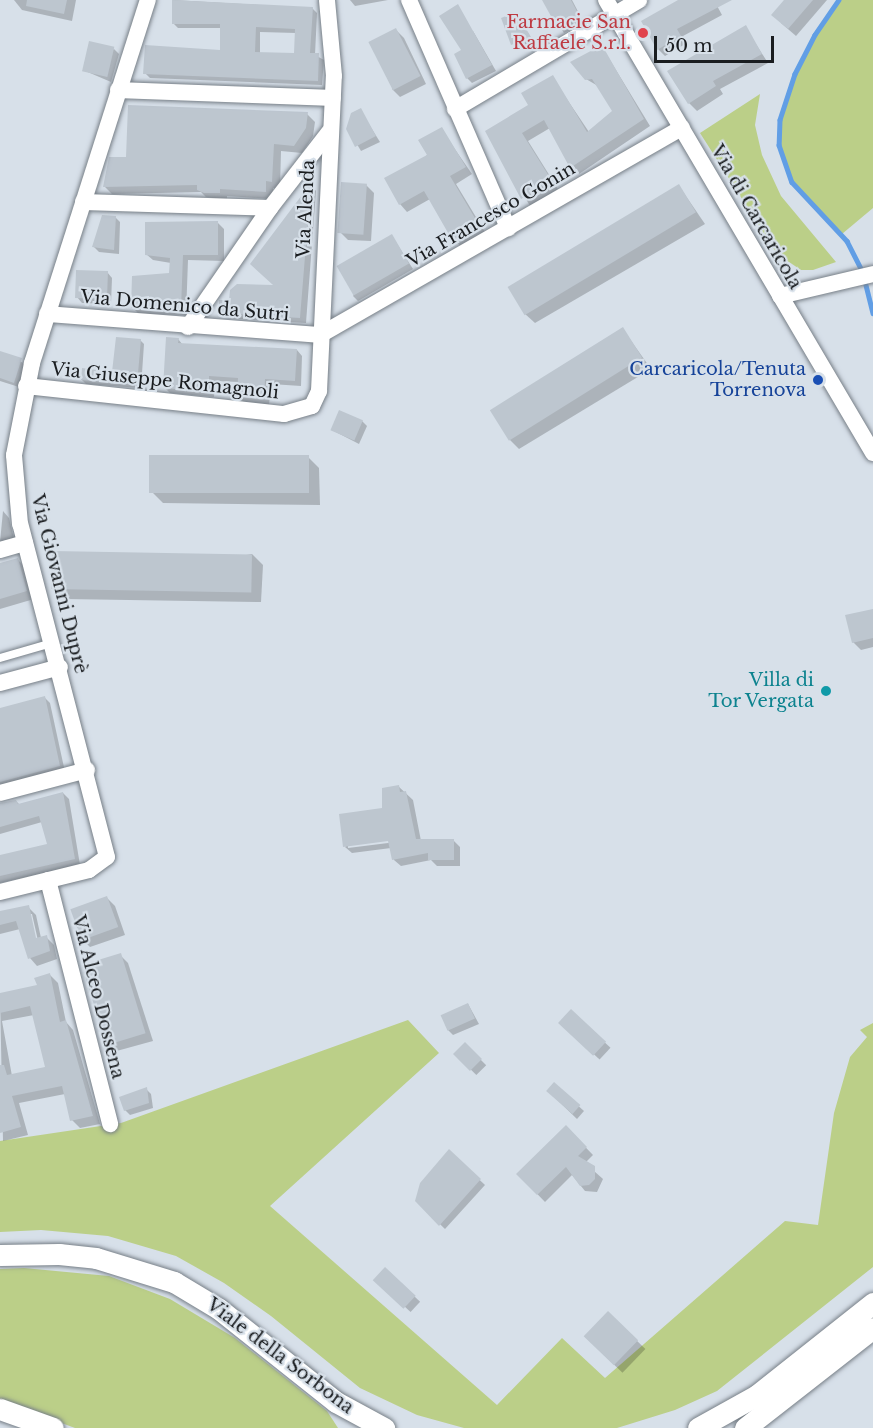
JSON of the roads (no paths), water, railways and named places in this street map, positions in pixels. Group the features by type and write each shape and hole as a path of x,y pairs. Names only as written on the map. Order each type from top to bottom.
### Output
{"street":[{"name":"Via Giovanni Duprè","path":"48,880 101,865 107,850 60,667 25,543 14,475 26,386 148,0"},
{"name":"Via Alenda","path":"300,412 312,406 318,391 334,57 327,0"},
{"path":"409,0 508,228"},
{"path":"455,109 611,7 639,0"},
{"name":"Via di Carcaricola","path":"611,7 873,453"},
{"path":"118,90 333,98"},
{"name":"Via Francesco Gonin","path":"321,335 682,128"},
{"path":"188,327 270,208 329,132"},
{"path":"83,202 270,208"},
{"path":"780,296 873,274"},
{"name":"Via Domenico da Sutri","path":"47,314 188,327 321,335"},
{"name":"Via Giuseppe Romagnoli","path":"26,386 284,414 300,412"},
{"path":"0,550 25,543"},
{"path":"0,683 60,667"},
{"path":"0,793 87,770"},
{"path":"0,892 48,880"},
{"name":"Via Alceo Dossena","path":"48,880 110,1124"},
{"name":"Viale della Sorbona","path":"0,1255 59,1254 96,1258 174,1282 219,1308 342,1405 384,1428"},
{"path":"698,1428 757,1395 873,1303"},
{"path":"745,1428 873,1328"},
{"path":"758,1428 790,1395"},
{"path":"342,1405 348,1428"},
{"path":"0,1409 44,1426"}],"lane":[{"path":"0,658 53,643"}],"waterway":[{"path":"839,0 815,35 795,74 780,120 779,145 792,182 847,241 863,273"},
{"path":"865,281 873,313"}],"place":[{"name":"Farmacie San Raffaele S.r.l.","path":"643,33"},
{"name":"Carcaricola/Tenuta Torrenova","path":"818,380"},
{"name":"Villa di Tor Vergata","path":"826,691"}]}
